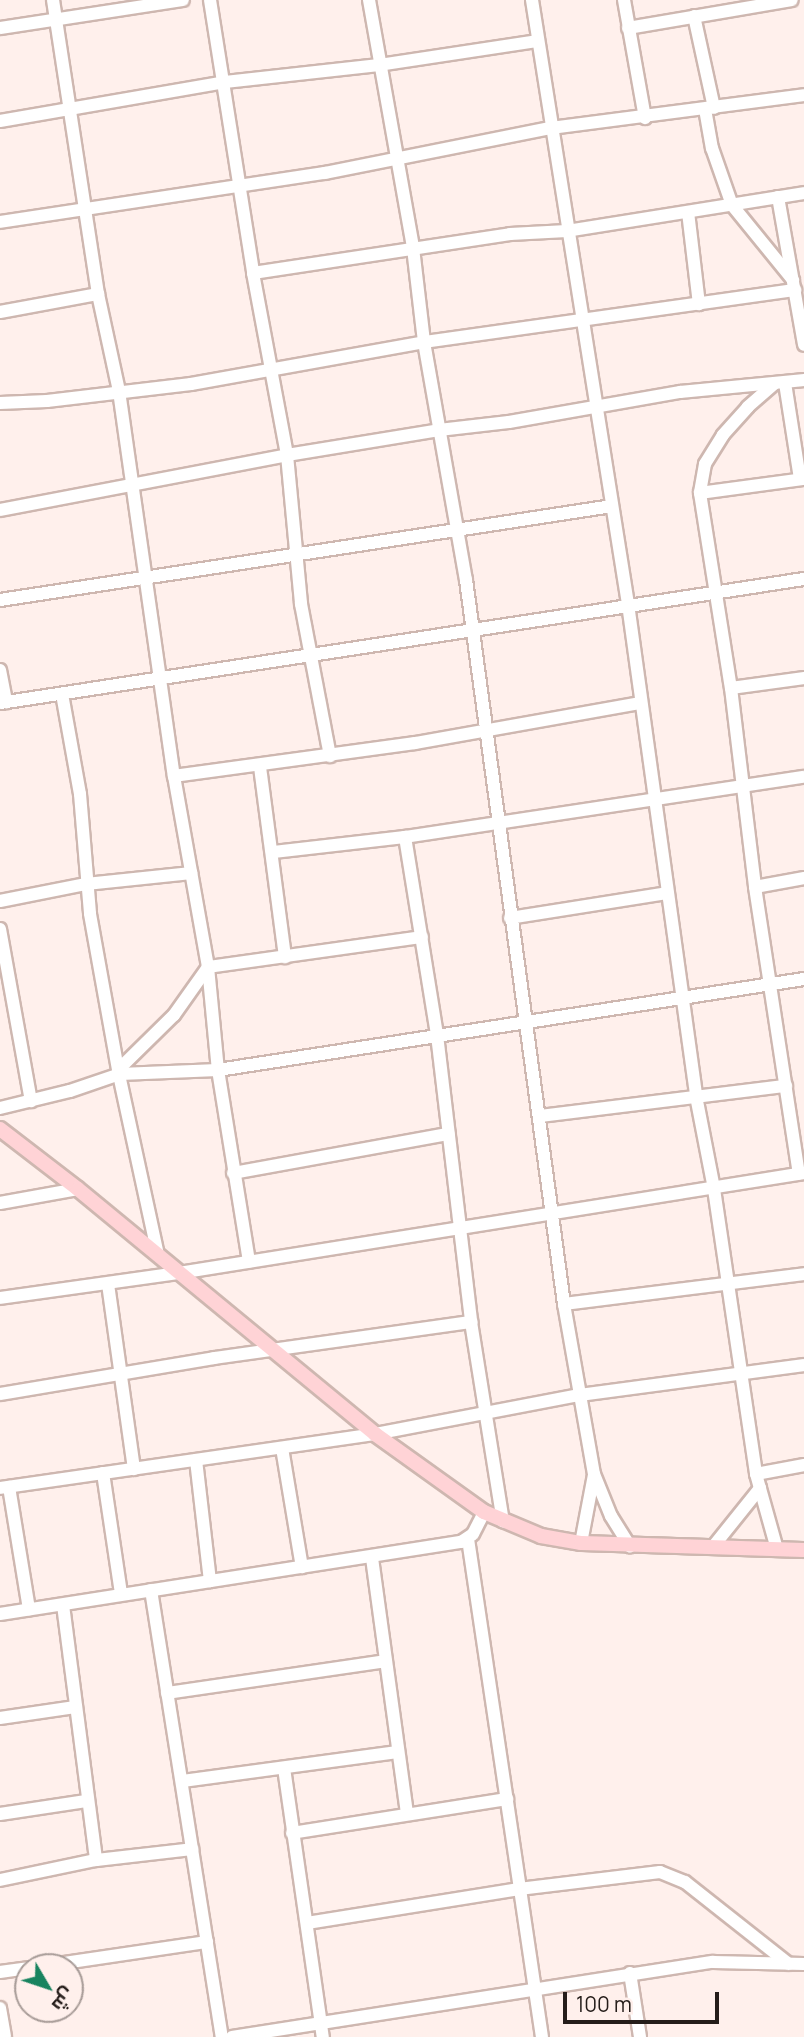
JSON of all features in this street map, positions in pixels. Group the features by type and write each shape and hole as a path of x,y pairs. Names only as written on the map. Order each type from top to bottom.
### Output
{"main road":[{"path":"0,1129 78,1189 375,1434 484,1512 541,1536 581,1543 804,1550"}],"street":[{"path":"53,0 72,110 98,294 119,391 159,679 208,967 218,1070 249,1262"},
{"path":"0,28 56,21 149,3 183,0"},
{"path":"210,0 225,82 253,274 287,455 296,555 310,655 330,756"},
{"path":"369,0 413,248 424,342 458,530 564,1304 594,1474 611,1516 630,1546"},
{"path":"532,0 628,604 696,1096 714,1189 756,1474 777,1549"},
{"path":"624,0 645,118"},
{"path":"628,28 792,0"},
{"path":"694,16 709,109 712,148 732,205 794,285"},
{"path":"0,121 225,82 379,65 537,41"},
{"path":"0,222 398,160 551,128 645,118 804,95"},
{"path":"253,274 510,234 567,231 804,192"},
{"path":"778,197 804,345"},
{"path":"688,212 699,304"},
{"path":"0,403 47,401 191,384 424,342 699,304 794,285"},
{"path":"0,312 98,294"},
{"path":"0,510 287,455 439,430 509,422 595,405 706,389 804,380"},
{"path":"700,493 802,479 780,384"},
{"path":"0,1298 108,1284 801,1174 755,887 745,785 700,493 705,464 723,435 748,407 780,384"},
{"path":"0,600 612,506"},
{"path":"0,670 3,703 472,628 804,579"},
{"path":"731,688 804,678"},
{"path":"62,694 80,794 86,884 119,1072 158,1255"},
{"path":"174,776 330,756 640,703"},
{"path":"260,766 285,957"},
{"path":"273,852 405,837 804,777"},
{"path":"405,837 437,1035 471,1322 503,1521"},
{"path":"0,901 86,884 191,873"},
{"path":"755,887 804,878"},
{"path":"510,918 667,893"},
{"path":"0,929 31,1101"},
{"path":"119,1072 174,1016 208,967 422,937"},
{"path":"0,1108 31,1101 119,1072 218,1070 682,995 804,979"},
{"path":"540,1115 786,1086"},
{"path":"793,1132 804,1144"},
{"path":"233,1173 448,1134"},
{"path":"0,1203 78,1189"},
{"path":"564,1304 804,1274"},
{"path":"108,1284 134,1469"},
{"path":"0,1394 272,1350 471,1322"},
{"path":"29,1609 4,1487 375,1434 580,1395 804,1365"},
{"path":"282,1448 302,1567"},
{"path":"196,1460 211,1581"},
{"path":"756,1474 804,1465"},
{"path":"103,1473 121,1594"},
{"path":"581,1543 594,1474"},
{"path":"712,1548 760,1488"},
{"path":"484,1512 468,1539 542,2037"},
{"path":"0,1614 372,1558 468,1539"},
{"path":"372,1558 407,1814"},
{"path":"151,1590 222,2037"},
{"path":"63,1605 86,1801 96,1860"},
{"path":"167,1693 386,1661"},
{"path":"0,1718 75,1707"},
{"path":"183,1781 397,1752"},
{"path":"284,1768 323,2037"},
{"path":"292,1833 507,1799"},
{"path":"0,1815 86,1801"},
{"path":"0,1880 96,1860 192,1849"},
{"path":"307,1923 519,1889 660,1872 671,1875 789,1964"},
{"path":"84,1960 207,1942"},
{"path":"232,2037 320,2021 713,1962 804,1964"},
{"path":"630,1973 640,2037"},
{"path":"0,2008 5,2037"}]}
